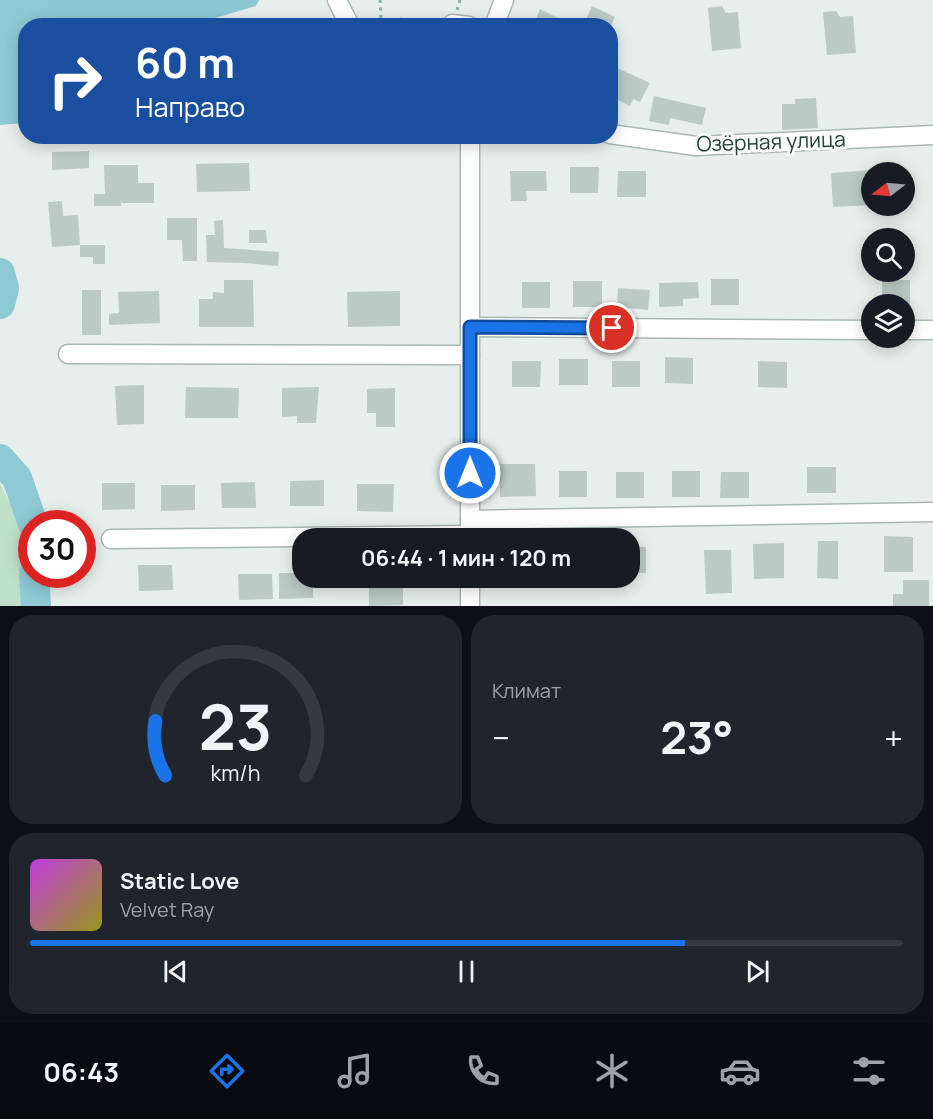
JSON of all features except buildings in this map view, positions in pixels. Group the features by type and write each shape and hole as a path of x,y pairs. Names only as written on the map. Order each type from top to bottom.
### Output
{"street":[{"path":"338,0 346,18"},
{"path":"497,18 504,0"},
{"name":"Озёрная улица","path":"618,135 696,146 933,135"},
{"path":"470,144 470,528"},
{"path":"470,327 861,330"},
{"path":"915,330 933,330"},
{"path":"68,354 470,355"},
{"path":"543,528 933,512"},
{"path":"111,539 292,535"},
{"path":"470,588 471,606"}],"path":[{"path":"380,0 381,18"}],"green space":[{"path":"0,484 18,518 18,588 27,588 28,606 0,606"}],"water":[{"path":"0,0 259,0 256,6 215,18 18,18 18,124 0,125"}],"waterway":[{"path":"0,273 4,288 0,304"},
{"path":"0,459 17,478 28,510"},
{"path":"35,588 36,606"}],"route":[{"path":"470,473 470,327 612,328"}]}
